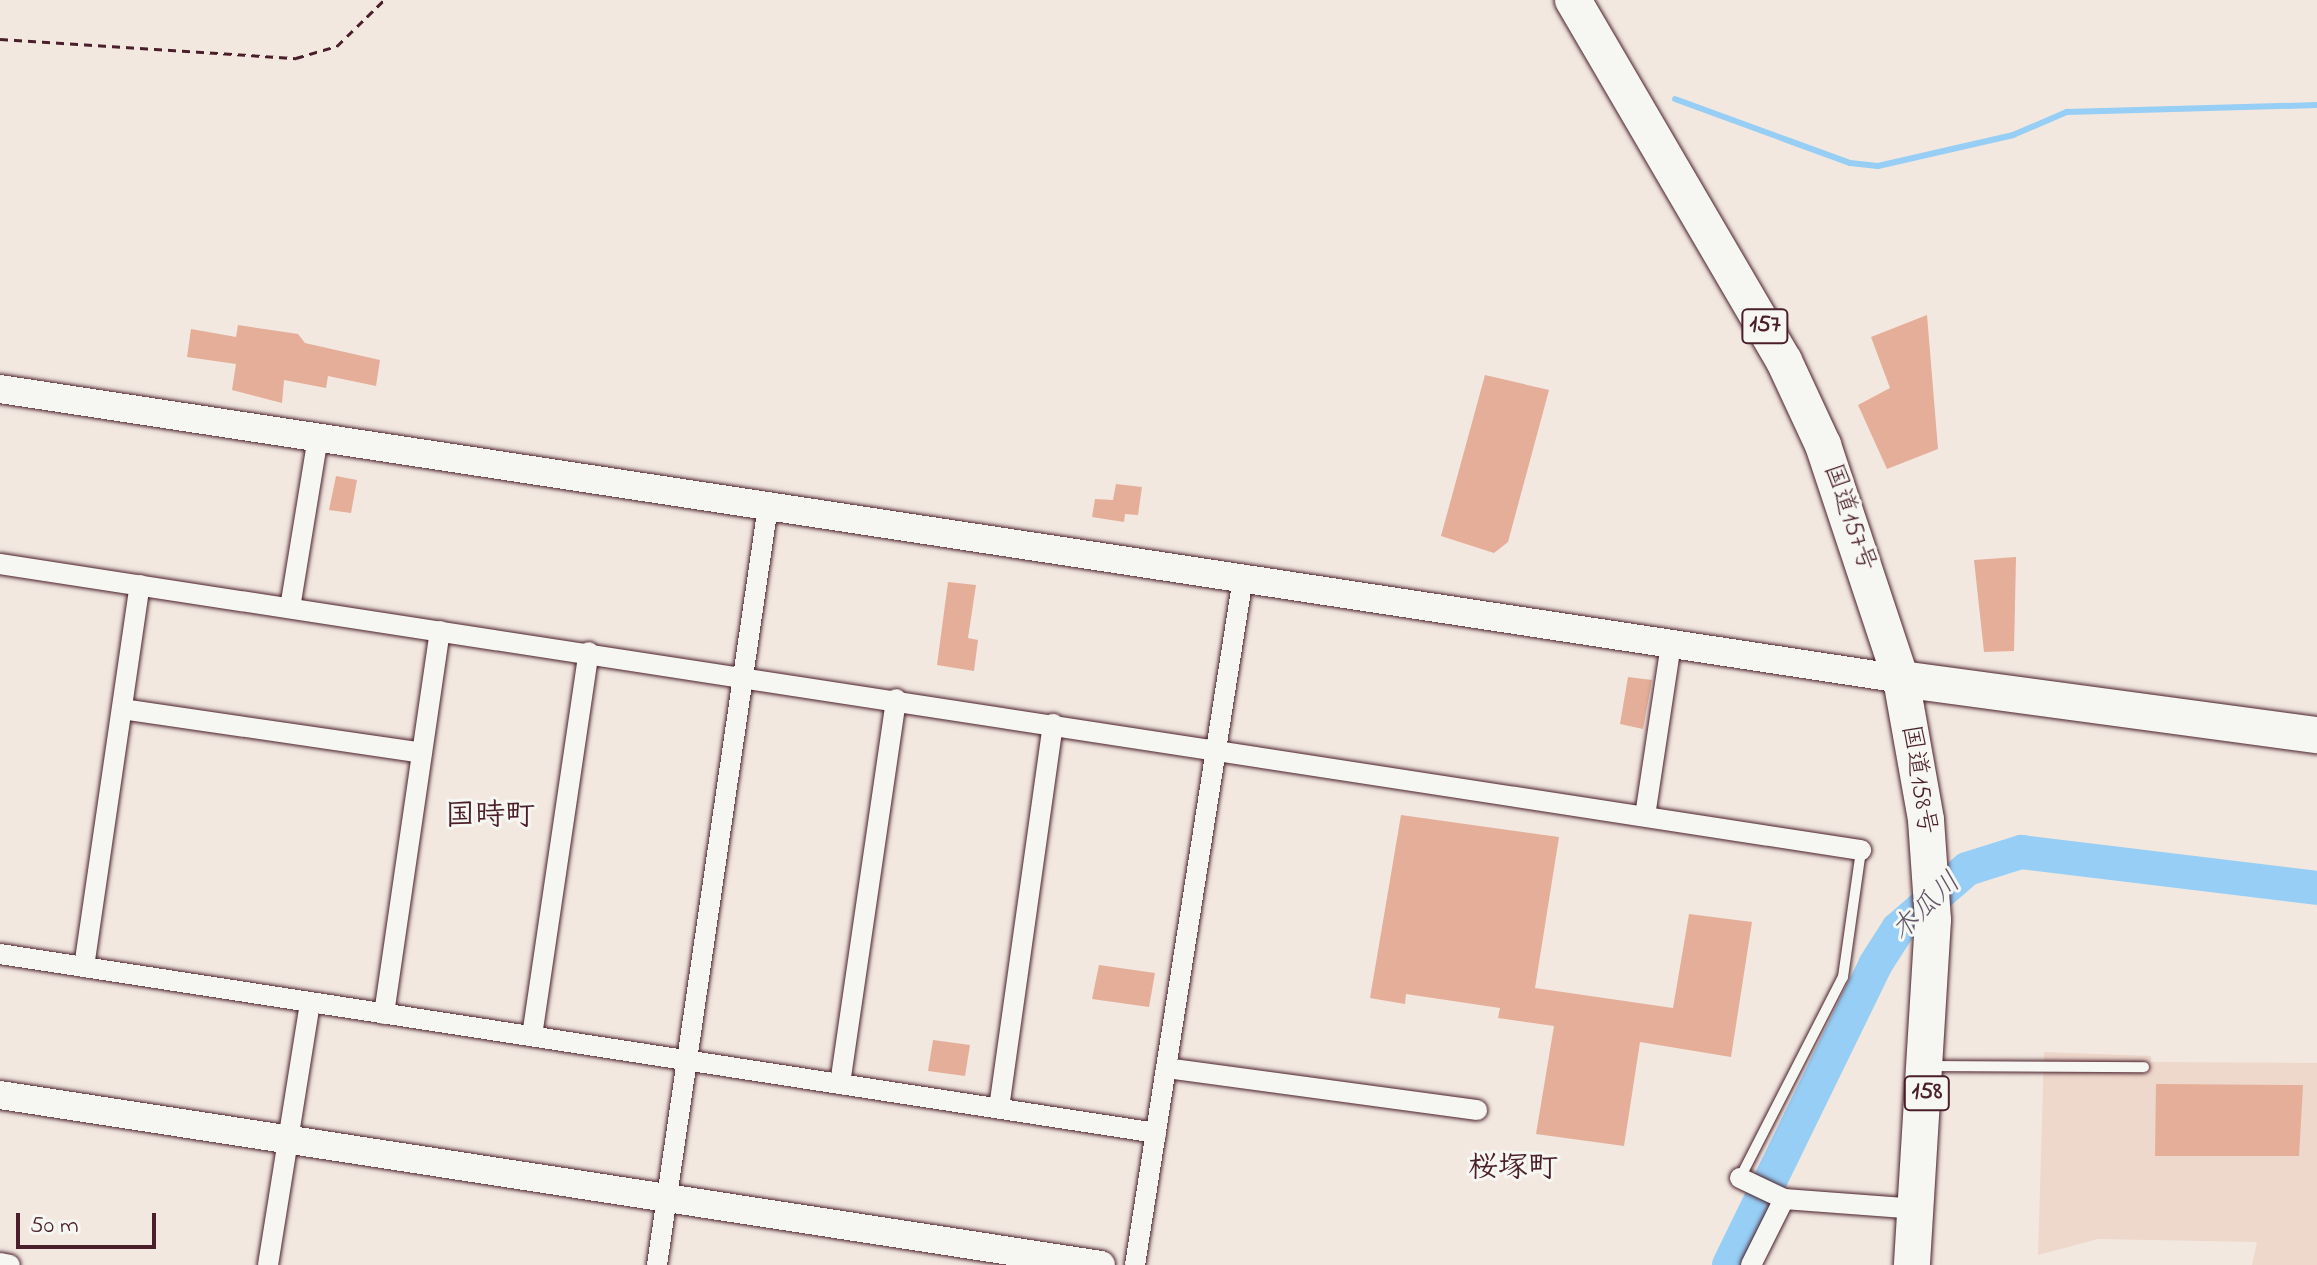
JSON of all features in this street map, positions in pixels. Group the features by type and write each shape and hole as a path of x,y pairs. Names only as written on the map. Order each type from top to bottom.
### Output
{"highway":[{"name":"国道157号","path":"1573,0 1784,361 1823,445 1901,679"},
{"path":"1901,679 2317,735"},
{"name":"国道158号","path":"1901,679 1930,877 1933,920 1929,1066 1912,1265"}],"street":[{"path":"0,389 1901,679"},
{"path":"290,608 318,437"},
{"path":"657,1265 768,506"},
{"path":"0,564 743,675 1861,850"},
{"path":"1135,1265 1243,578"},
{"path":"84,967 140,585"},
{"path":"384,1014 440,631"},
{"path":"1645,816 1671,644"},
{"path":"532,1036 589,652"},
{"path":"840,1084 896,699"},
{"path":"122,709 422,753"},
{"path":"999,1108 1053,724"},
{"path":"0,954 1156,1133"},
{"path":"268,1265 310,1002"},
{"path":"1166,1068 1477,1110"},
{"path":"0,1095 665,1201 1101,1265"},
{"path":"1745,1180 1780,1196 1918,1209"},
{"path":"1751,1265 1780,1196"},
{"path":"0,1263 10,1265"}],"lane":[{"path":"1745,1180 1843,977 1861,850"},
{"path":"1929,1066 2144,1067"}],"path":[{"path":"0,39 296,58 337,46 384,0"}],"shaded area":[{"path":"2044,1052 2151,1056 2151,1062 2317,1063 2317,1265 2252,1265 2257,1242 2098,1239 2038,1255"}],"building":[{"path":"1927,315 1938,449 1887,469 1858,405 1890,388 1871,337"},
{"path":"238,325 298,334 305,343 380,360 376,386 328,376 326,388 284,380 282,403 232,390 236,364 187,357 191,329 236,337"},
{"path":"1485,375 1549,390 1508,542 1494,553 1441,536"},
{"path":"336,476 357,480 351,513 329,510"},
{"path":"1116,484 1142,487 1138,515 1125,514 1124,522 1092,517 1095,499 1113,500"},
{"path":"2016,557 2014,651 1984,652 1974,560"},
{"path":"948,582 976,585 968,638 978,640 974,671 937,665"},
{"path":"1628,677 1652,680 1643,729 1620,724"},
{"path":"1401,815 1559,837 1535,988 1673,1008 1689,914 1752,922 1731,1057 1640,1042 1624,1146 1536,1134 1554,1026 1498,1018 1500,1008 1406,994 1405,1004 1370,998"},
{"path":"1099,965 1155,973 1149,1007 1092,999"},
{"path":"933,1040 970,1045 965,1076 928,1071"},
{"path":"2156,1084 2303,1085 2299,1156 2155,1156"}],"waterway":[{"path":"1675,99 1850,163 1878,166 2013,135 2067,112 2317,105"},
{"name":"木瓜川","path":"1729,1265 1875,965 1898,929 1967,869 2021,852 2317,888"}],"district":[{"name":"国時町","path":"490,817"},
{"name":"桜塚町","path":"1513,1169"}]}
